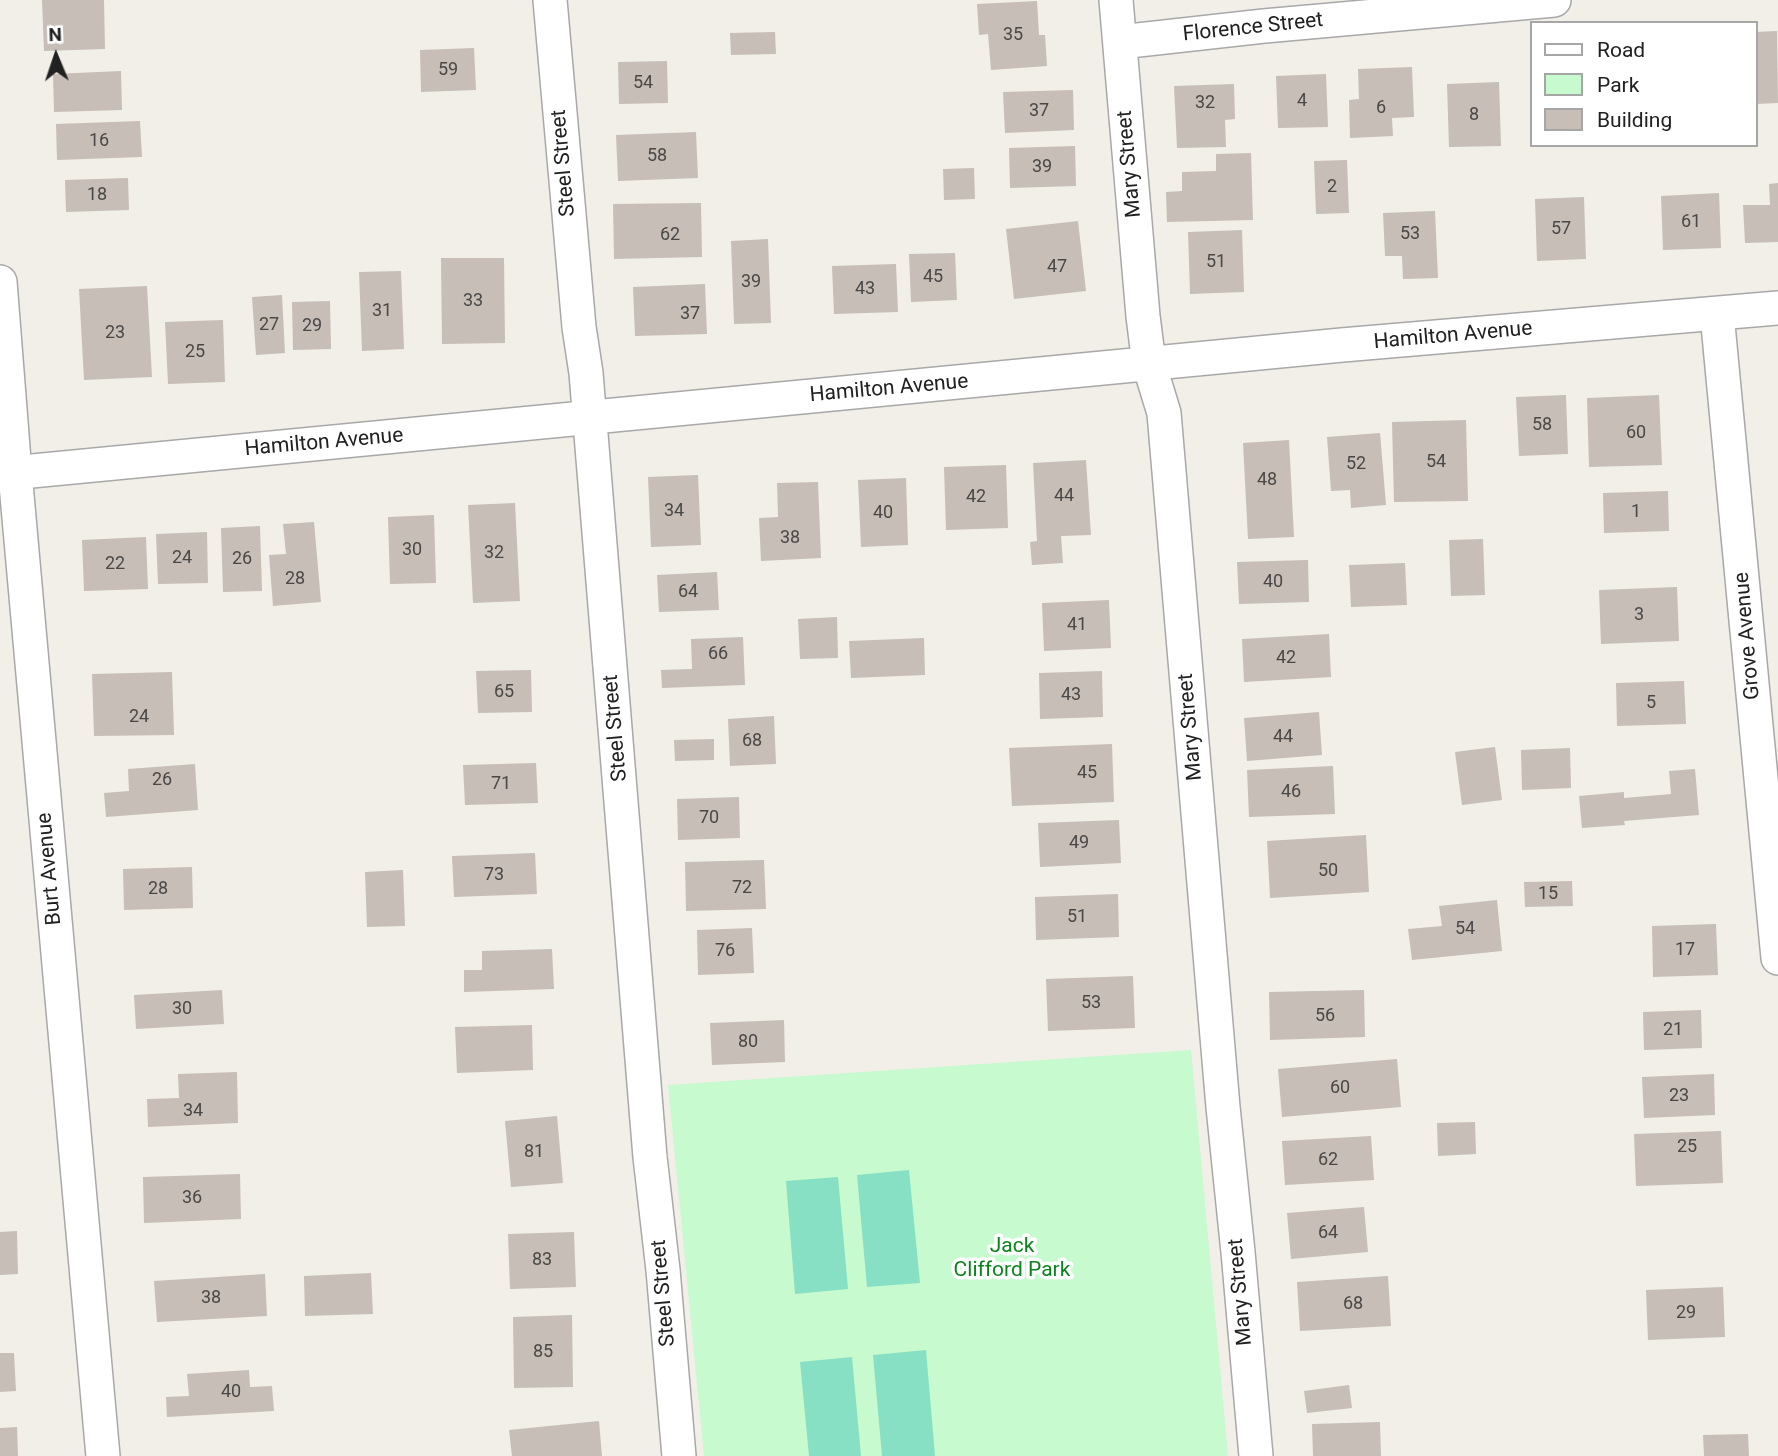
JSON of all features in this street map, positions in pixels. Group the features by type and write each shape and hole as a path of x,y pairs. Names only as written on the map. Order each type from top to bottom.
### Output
{"street":[{"name":"Steel Street","path":"550,0 579,327 586,373 650,1157 679,1456"},
{"name":"Mary Street","path":"1116,0 1143,316 1149,364 1164,413 1256,1456"},
{"name":"Florence Street","path":"1120,42 1554,0"},
{"name":"Burt Avenue","path":"0,282 7,474 103,1456"},
{"name":"Hamilton Avenue","path":"7,474 1342,345 1778,308"},
{"name":"Grove Avenue","path":"1717,314 1778,958"}],"green space":[{"name":"Jack Clifford Park","path":"1191,1050 1228,1456 704,1456 668,1085"},
{"path":"909,1170 920,1283 867,1287 857,1175"},
{"path":"838,1177 848,1289 795,1294 786,1181"},
{"path":"926,1350 935,1456 882,1456 873,1355"},
{"path":"852,1357 861,1456 809,1456 800,1362"}],"building":[{"path":"42,0 104,0 105,49 44,51"},
{"path":"1037,1 1039,35 1045,35 1047,66 991,70 988,34 979,35 977,4"},
{"path":"1777,31 1778,103 1757,104 1757,32"},
{"path":"775,32 776,54 731,55 730,33"},
{"path":"474,48 476,90 421,92 420,50"},
{"path":"667,61 668,103 619,104 618,62"},
{"path":"1412,67 1414,117 1392,118 1393,136 1350,138 1349,100 1359,99 1358,69"},
{"path":"121,71 122,110 54,112 53,74"},
{"path":"1326,74 1328,127 1278,128 1276,76"},
{"path":"1499,82 1501,146 1449,147 1447,84"},
{"path":"1234,84 1235,119 1225,120 1226,147 1177,148 1174,86"},
{"path":"1073,90 1074,130 1005,133 1003,92"},
{"path":"140,121 142,157 57,160 56,124"},
{"path":"696,132 698,178 618,181 616,135"},
{"path":"1075,146 1076,186 1010,188 1009,148"},
{"path":"1251,153 1253,220 1167,222 1166,192 1182,191 1182,172 1216,171 1216,154"},
{"path":"1347,160 1349,213 1316,214 1314,161"},
{"path":"974,168 975,199 944,200 943,169"},
{"path":"128,178 129,210 66,212 65,180"},
{"path":"1778,183 1778,242 1745,243 1743,205 1770,205 1769,184"},
{"path":"1719,193 1721,248 1663,250 1661,196"},
{"path":"1584,197 1586,259 1537,261 1535,199"},
{"path":"701,203 702,257 614,259 613,204"},
{"path":"1435,211 1438,278 1403,279 1402,256 1385,256 1383,213"},
{"path":"1078,221 1086,291 1014,299 1006,229"},
{"path":"1242,230 1244,292 1190,294 1188,232"},
{"path":"768,239 771,323 734,324 731,241"},
{"path":"955,253 957,300 911,302 909,254"},
{"path":"441,258 504,258 505,343 442,344"},
{"path":"896,264 898,312 834,314 832,266"},
{"path":"401,271 404,349 362,351 359,272"},
{"path":"705,284 707,334 635,336 633,287"},
{"path":"147,286 152,377 84,380 79,289"},
{"path":"282,295 285,353 256,355 252,297"},
{"path":"330,301 331,349 293,350 292,302"},
{"path":"223,320 225,382 168,384 165,322"},
{"path":"1566,395 1568,454 1519,456 1516,397"},
{"path":"1659,395 1662,465 1589,467 1587,398"},
{"path":"1466,420 1468,501 1394,502 1392,422"},
{"path":"1380,433 1386,505 1351,508 1350,490 1331,491 1327,437"},
{"path":"1289,440 1294,537 1248,539 1243,443"},
{"path":"1086,460 1091,535 1061,536 1063,563 1032,565 1030,542 1037,541 1033,463"},
{"path":"1006,465 1008,528 946,530 944,467"},
{"path":"698,475 701,545 651,547 648,477"},
{"path":"906,478 908,545 861,547 858,480"},
{"path":"818,482 821,558 761,561 759,518 778,517 777,483"},
{"path":"1668,491 1669,531 1604,533 1603,493"},
{"path":"515,503 520,601 473,603 468,505"},
{"path":"434,515 436,583 390,584 388,517"},
{"path":"314,522 321,602 273,606 269,555 286,554 283,524"},
{"path":"260,526 262,591 223,592 221,528"},
{"path":"207,532 208,583 158,584 156,534"},
{"path":"146,537 148,589 84,591 82,540"},
{"path":"1483,539 1485,595 1451,596 1449,540"},
{"path":"1308,560 1309,602 1239,604 1237,562"},
{"path":"1405,563 1407,605 1351,607 1349,565"},
{"path":"717,572 719,610 659,612 657,575"},
{"path":"1677,587 1679,641 1601,644 1599,590"},
{"path":"1109,600 1111,648 1044,651 1042,603"},
{"path":"837,617 838,658 800,659 798,619"},
{"path":"1329,634 1331,677 1244,682 1242,639"},
{"path":"743,637 745,685 662,688 661,670 692,669 691,639"},
{"path":"924,638 925,675 851,678 849,641"},
{"path":"531,670 532,712 478,713 476,671"},
{"path":"1102,671 1103,717 1040,719 1039,673"},
{"path":"172,672 174,735 94,736 92,674"},
{"path":"1684,681 1686,724 1617,726 1616,683"},
{"path":"1319,712 1322,755 1247,761 1244,718"},
{"path":"774,716 776,764 730,766 728,719"},
{"path":"714,739 714,760 675,761 674,740"},
{"path":"1112,744 1114,802 1012,806 1009,748"},
{"path":"1495,747 1502,800 1462,805 1455,752"},
{"path":"1570,748 1571,788 1522,790 1521,750"},
{"path":"536,763 538,803 465,805 463,765"},
{"path":"195,764 198,810 106,817 104,793 129,791 128,769"},
{"path":"1333,766 1335,814 1249,817 1247,770"},
{"path":"1695,769 1699,815 1624,821 1625,825 1582,828 1579,796 1624,792 1624,798 1671,794 1669,771"},
{"path":"739,797 740,838 678,840 677,799"},
{"path":"1119,820 1121,863 1040,867 1038,823"},
{"path":"1366,835 1369,892 1270,898 1267,841"},
{"path":"535,853 537,894 454,897 452,856"},
{"path":"764,860 766,909 686,911 685,862"},
{"path":"192,867 193,908 124,910 123,869"},
{"path":"403,870 405,926 367,927 365,872"},
{"path":"1572,881 1573,906 1525,907 1524,882"},
{"path":"1118,894 1119,937 1036,940 1035,897"},
{"path":"1497,900 1502,951 1412,960 1408,929 1442,926 1439,906"},
{"path":"1716,924 1718,975 1653,977 1652,926"},
{"path":"752,928 754,973 698,975 697,930"},
{"path":"552,949 554,989 464,992 464,970 482,970 482,951"},
{"path":"1133,976 1135,1028 1048,1031 1046,979"},
{"path":"222,990 224,1024 136,1029 134,995"},
{"path":"1364,990 1365,1037 1270,1040 1269,992"},
{"path":"1701,1010 1702,1048 1644,1050 1643,1012"},
{"path":"784,1020 785,1062 712,1065 710,1023"},
{"path":"532,1025 533,1070 457,1073 455,1027"},
{"path":"1397,1059 1401,1107 1282,1117 1278,1069"},
{"path":"237,1072 238,1123 148,1127 147,1099 179,1098 178,1074"},
{"path":"1714,1074 1715,1115 1644,1118 1642,1077"},
{"path":"557,1116 563,1183 511,1187 505,1121"},
{"path":"1475,1122 1476,1154 1438,1156 1437,1123"},
{"path":"1721,1131 1723,1183 1636,1186 1634,1134"},
{"path":"1371,1136 1374,1180 1285,1185 1282,1141"},
{"path":"240,1174 241,1219 144,1223 143,1177"},
{"path":"1364,1207 1368,1252 1291,1259 1287,1213"},
{"path":"17,1231 18,1274 0,1275 0,1232"},
{"path":"574,1232 576,1287 510,1289 508,1234"},
{"path":"371,1273 373,1314 305,1316 304,1276"},
{"path":"265,1274 267,1316 157,1322 154,1281"},
{"path":"1388,1276 1391,1326 1300,1331 1297,1282"},
{"path":"1723,1287 1725,1337 1648,1340 1646,1290"},
{"path":"572,1315 573,1387 514,1388 513,1317"},
{"path":"0,1353 14,1353 16,1391 0,1392"},
{"path":"249,1370 250,1387 272,1386 274,1411 167,1417 166,1397 189,1396 187,1374"},
{"path":"1349,1385 1352,1408 1307,1413 1304,1391"},
{"path":"599,1421 602,1456 512,1456 509,1430"},
{"path":"1380,1422 1381,1456 1313,1456 1312,1424"},
{"path":"17,1427 18,1456 0,1456 0,1428"},
{"path":"1748,1434 1749,1456 1704,1456 1703,1435"}]}
